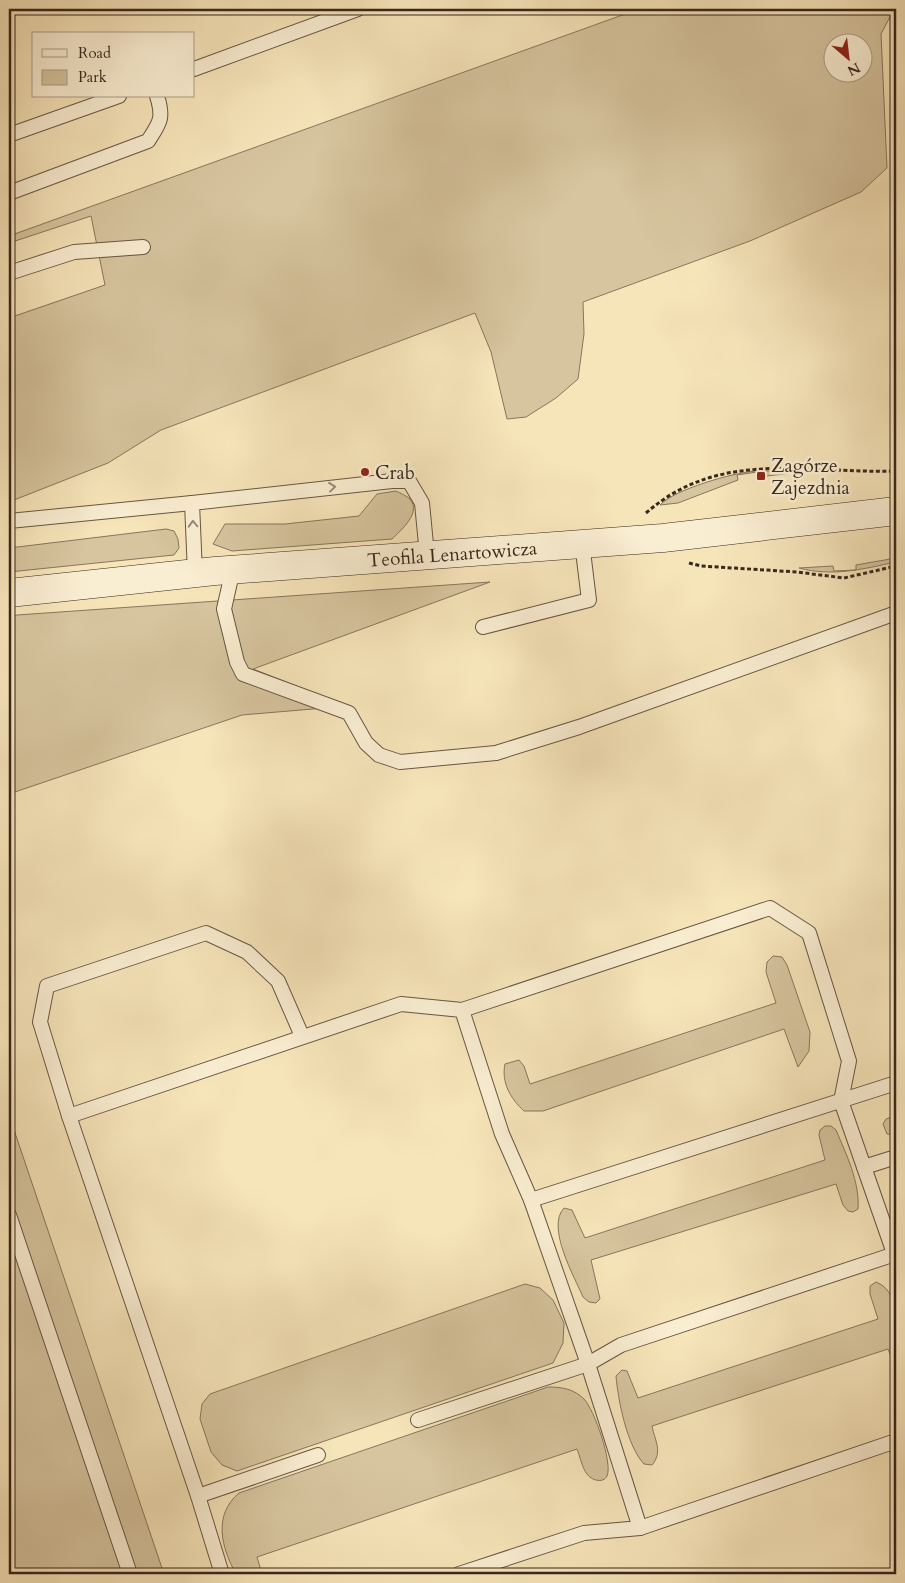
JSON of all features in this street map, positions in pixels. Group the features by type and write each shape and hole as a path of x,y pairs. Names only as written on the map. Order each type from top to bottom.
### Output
{"street":[{"name":"Teofila Lenartowicza","path":"9,593 233,569 582,544 706,533 896,510"}],"lane":[{"path":"195,70 358,9"},
{"path":"9,136 114,98"},
{"path":"9,193 148,141 157,127 162,112 158,98"},
{"path":"9,273 74,252 143,247"},
{"path":"9,522 410,481 422,503 427,555"},
{"path":"192,503 195,573"},
{"path":"483,627 589,600 582,544"},
{"path":"233,569 224,609 237,662 244,674 349,713 366,743 379,755 400,762 496,753 580,727 896,613"},
{"path":"69,1116 401,1004 462,1010 770,908 809,933 849,1062 841,1101 895,1256 622,1345 588,1364 418,1420"},
{"path":"222,1574 198,1496 69,1116 40,1022 47,986 206,933 247,952 278,981 302,1036"},
{"path":"462,1010 502,1134 531,1200 588,1364 640,1528"},
{"path":"531,1200 896,1083"},
{"path":"864,1167 896,1157"},
{"path":"9,1215 130,1574"},
{"path":"459,1574 584,1533 640,1528 896,1441"},
{"path":"198,1496 318,1455"}],"path":[{"path":"613,541 664,497 732,472 758,468 810,467 822,471 896,471"},
{"path":"685,560 701,566 797,572 844,578 896,566"}],"green space":[{"path":"639,9 894,9 881,34 887,168 861,192 750,241 583,302 584,334 578,379 556,398 526,417 507,419 491,352 475,313 161,430 108,463 9,502 9,318 105,285 91,216 9,243 9,236"},
{"path":"755,471 809,471 758,477 757,472 737,475 738,480 678,503 660,505 667,499 691,488 719,478"},
{"path":"396,491 410,499 413,504 413,510 412,516 392,539 232,551 213,544 225,524 285,524 359,516 377,494"},
{"path":"166,529 174,531 178,539 179,548 174,555 9,572 9,548"},
{"path":"896,558 896,562 856,570 856,565"},
{"path":"833,566 834,571 855,570 824,572 799,568"},
{"path":"490,582 253,669 348,706 242,715 9,794 9,618 17,615"},
{"path":"773,956 782,957 787,965 810,1032 809,1051 798,1067 784,1029 543,1111 524,1111 508,1090 504,1078 505,1064 519,1060 524,1066 530,1084 776,1003 766,972 767,962"},
{"path":"9,1115 164,1574 9,1574"},
{"path":"896,1115 896,1135 887,1134 883,1124 886,1119"},
{"path":"825,1126 831,1126 836,1130 848,1158 855,1178 858,1209 853,1212 848,1211 843,1205 836,1184 591,1260 600,1299 596,1303 589,1302 583,1297 568,1265 560,1239 559,1216 564,1208 572,1210 585,1238 825,1160 819,1135 820,1130"},
{"path":"876,1282 885,1288 891,1296 895,1307 897,1319 896,1368 888,1349 652,1426 658,1451 657,1456 652,1465 644,1464 628,1435 621,1410 616,1376 622,1370 627,1371 638,1398 878,1319 870,1294 870,1286"},
{"path":"525,1284 540,1288 553,1300 564,1323 563,1343 553,1363 237,1471 222,1465 211,1452 200,1419 202,1404 210,1394"},
{"path":"548,1387 572,1391 584,1399 593,1413 602,1436 607,1460 607,1476 603,1480 597,1480 589,1476 584,1469 577,1449 257,1557 262,1574 236,1574 226,1553 222,1532 225,1511 239,1493"}],"place":[{"name":"Crab","path":"365,472"},
{"name":"Zagórze Zajezdnia","path":"761,476"}]}
